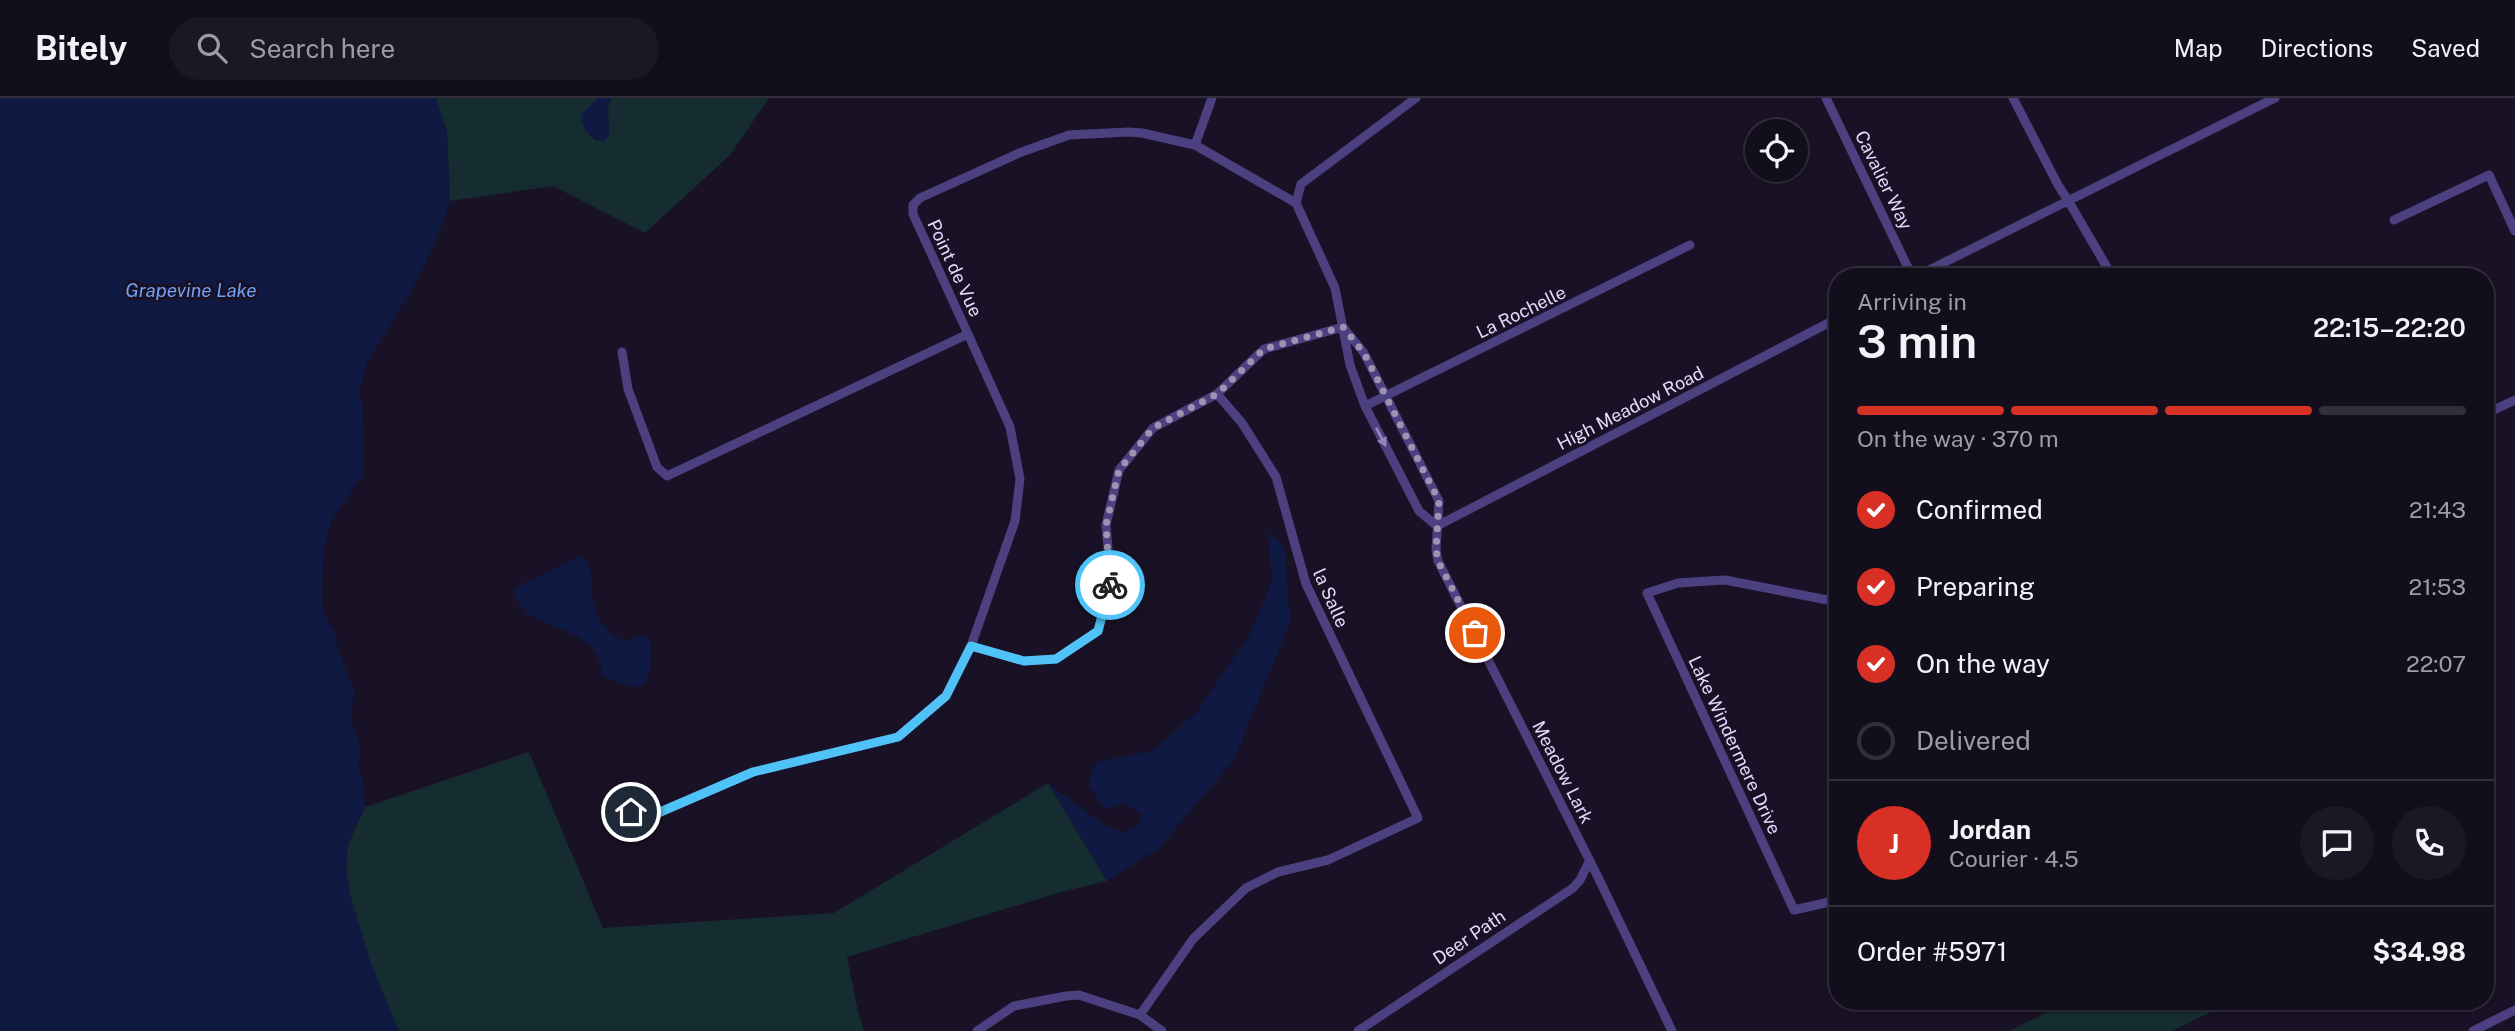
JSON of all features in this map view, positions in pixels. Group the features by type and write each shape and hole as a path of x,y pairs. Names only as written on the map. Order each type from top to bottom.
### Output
{"street":[{"path":"1195,145 1212,98"},
{"path":"1416,98 1301,184 1296,202 1335,288 1350,365 1365,406 1419,510 1437,526"},
{"name":"Cavalier Way","path":"1826,98 1908,268"},
{"path":"2013,98 2057,186 2107,268"},
{"path":"1933,268 2275,98"},
{"name":"Point de Vue","path":"622,352 628,389 657,467 667,476 968,334 913,214 913,205 920,198 1019,153 1069,135 1142,133 1195,145 1296,202"},
{"path":"2393,220 2489,175 2515,232"},
{"name":"La Rochelle","path":"1365,406 1690,245"},
{"name":"High Meadow Road","path":"1437,526 1829,323"},
{"path":"971,646 1024,661 1056,659 1098,631 1111,583 1106,525 1119,470 1153,428 1217,394 1264,349 1343,327"},
{"name":"Meadow Lark","path":"1343,327 1364,353 1439,501 1436,550 1438,561 1672,1031"},
{"path":"631,812 651,816 753,772 898,737 946,696 971,646 1015,521 1020,479 1010,427 968,334"},
{"name":"la Salle","path":"1140,1015 1193,939 1246,888 1278,872 1328,860 1418,817 1306,584 1276,477 1242,423 1217,394"},
{"path":"2494,410 2515,400"},
{"name":"Lake Windermere Drive","path":"1829,600 1725,580 1678,583 1647,593 1794,910 1829,902"},
{"name":"Deer Path","path":"1358,1031 1573,888 1589,862"},
{"path":"977,1031 1014,1006 1079,995 1140,1015 1162,1031"},
{"path":"2473,1031 2515,1010"}],"green space":[{"path":"436,98 598,98 582,115 586,129 596,140 609,136 608,109 611,98 769,98 730,155 645,233 553,186 450,201 447,133"},
{"path":"529,752 603,928 834,913 1048,783 1107,881 1061,892 847,957 864,1031 399,1031 363,943 349,895 346,872 347,852 352,834 365,807"},
{"path":"2052,1010 2215,1010 2172,1031 2009,1031"}],"water":[{"name":"Grapevine Lake","path":"0,98 436,98 447,133 450,201 443,224 414,286 367,363 360,390 364,429 364,473 331,521 324,549 322,585 322,604 336,633 337,647 354,690 351,719 361,749 358,767 364,784 365,807 352,833 347,850 346,871 351,898 371,964 399,1031 0,1031"},
{"path":"598,98 611,98 608,109 609,136 604,141 594,138 588,132 581,115"},
{"path":"1268,531 1285,548 1290,623 1233,761 1158,849 1107,881 1048,783 1103,824 1122,832 1138,826 1141,814 1126,803 1105,809 1088,785 1096,762 1152,751 1196,713 1249,636 1272,582"},
{"path":"581,556 591,574 595,610 607,629 615,638 628,640 644,634 650,640 650,670 645,683 640,687 602,677 598,658 589,645 577,636 532,615 520,605 513,591"}],"way so far":[{"path":"1110,585 1106,525 1119,470 1153,428 1217,394 1264,349 1343,327 1364,353 1439,501 1436,550 1438,561 1475,633"}],"route":[{"path":"631,812 651,816 753,772 898,737 946,696 971,646 1024,661 1056,659 1098,631 1110,585"}]}
